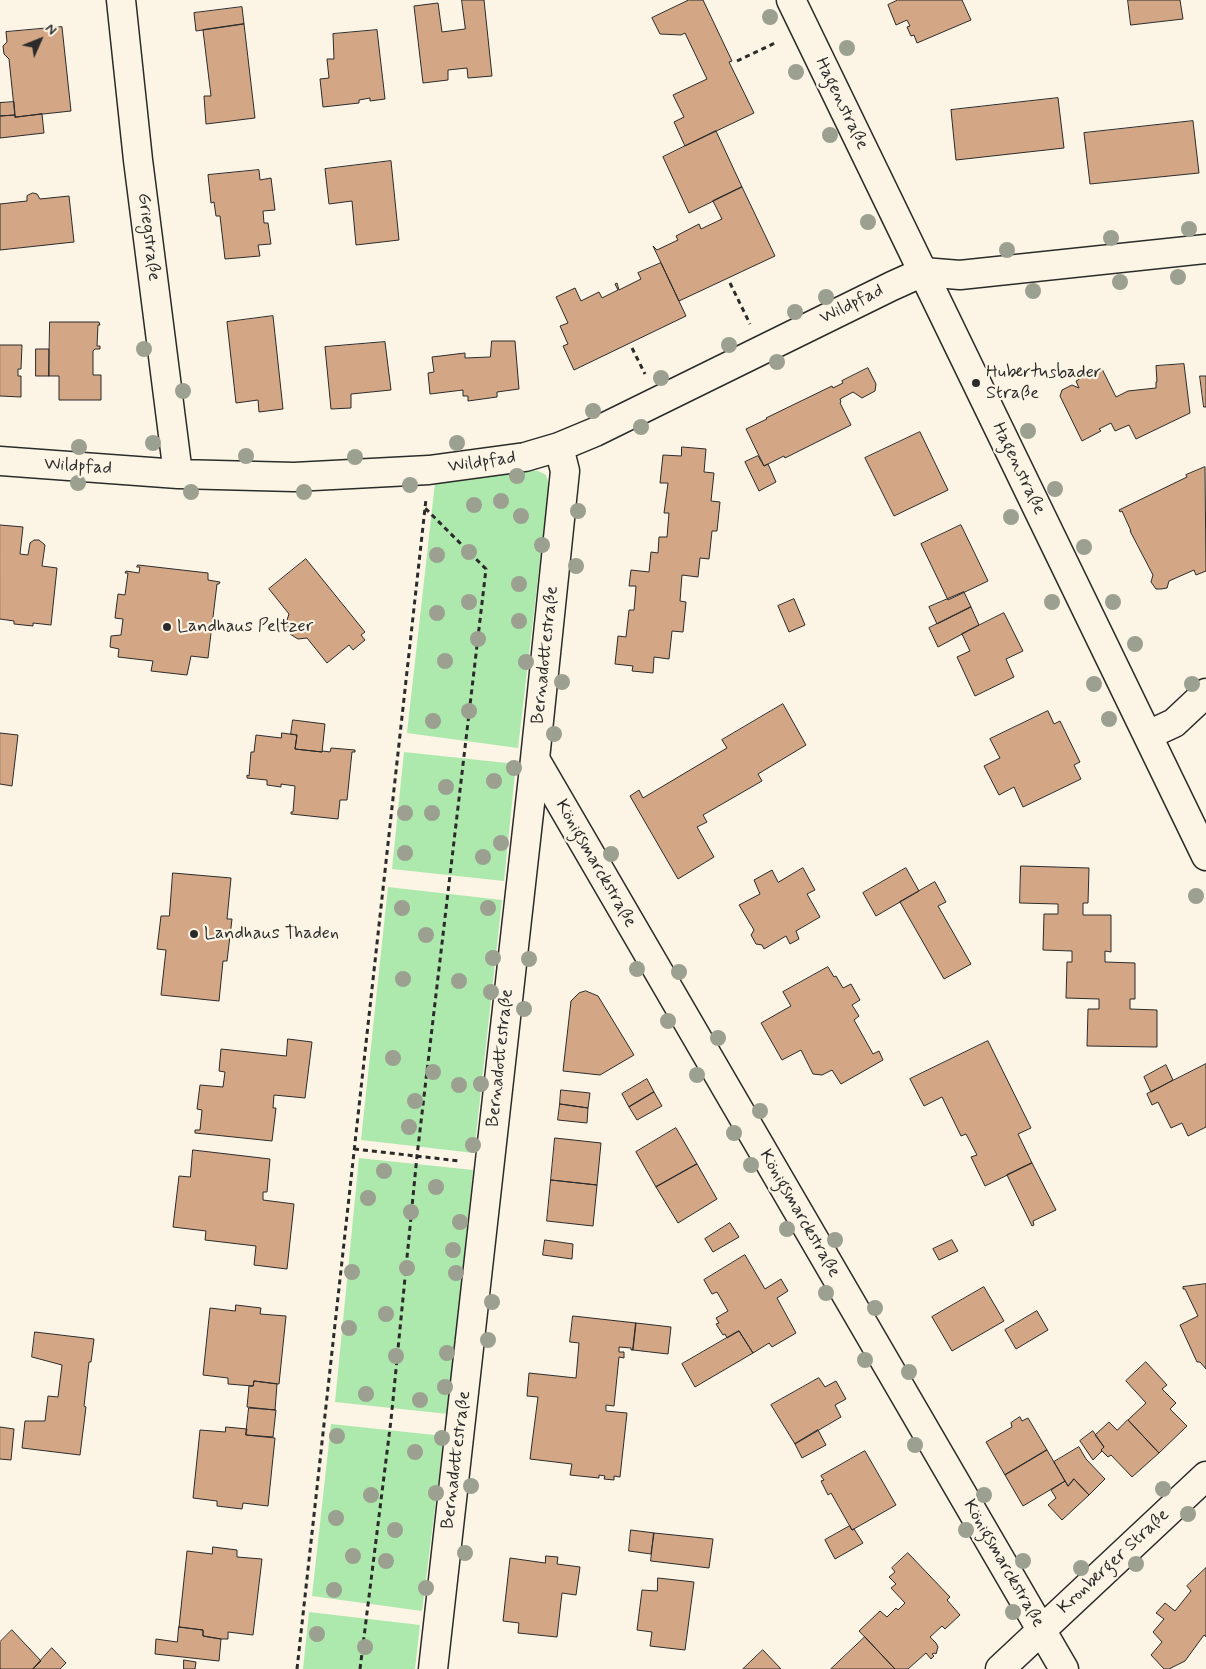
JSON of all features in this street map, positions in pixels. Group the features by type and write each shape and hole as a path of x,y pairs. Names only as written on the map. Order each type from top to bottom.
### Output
{"street":[{"name":"Griegstraße","path":"121,0 138,160 178,474"},
{"name":"Hagenstraße","path":"791,0 1206,856"},
{"path":"923,272 960,275 1206,249"},
{"name":"Wildpfad","path":"0,462 178,474 294,477 429,470 524,457 559,447 595,432 923,272"},
{"name":"Bernadottestraße","path":"433,1669 565,471 559,447"},
{"path":"1148,735 1174,722 1206,693"},
{"name":"Königsmarckstraße","path":"534,759 1064,1669"},
{"name":"Kronberger Straße","path":"1000,1669 1206,1476"}],"path":[{"path":"737,61 775,44"},
{"path":"730,283 751,326"},
{"path":"632,348 646,377"},
{"path":"297,1669 427,491"},
{"path":"360,1669 391,1420 417,1156 486,569 425,508"},
{"path":"354,1149 490,1164"}],"green space":[{"path":"528,470 538,471 546,475 549,485 518,748 407,733 435,483"},
{"path":"404,752 516,764 504,881 392,869"},
{"path":"388,887 502,900 474,1153 361,1140"},
{"path":"359,1158 473,1170 448,1414 335,1402"},
{"path":"331,1424 444,1436 422,1611 312,1596"},
{"path":"309,1612 420,1625 415,1669 303,1669"}],"building":[{"path":"462,0 484,0 492,76 468,78 467,68 448,70 448,80 423,83 414,6 438,3 442,32 465,29"},
{"path":"689,0 703,0 732,61 729,62 754,113 685,146 674,122 684,117 673,95 707,79 685,33 681,35 660,34 652,18"},
{"path":"898,0 962,0 971,20 917,43 914,35 911,36 907,27 910,26 907,20 896,25 888,5"},
{"path":"1128,0 1180,0 1183,19 1131,25"},
{"path":"242,7 244,24 196,31 194,13"},
{"path":"244,24 255,118 206,124 204,96 211,96 203,30"},
{"path":"62,27 71,111 15,117 9,59 4,54 3,46 7,42 6,32"},
{"path":"377,30 385,99 370,101 370,98 359,100 359,103 323,107 320,79 329,78 327,59 334,59 333,34"},
{"path":"1058,98 1064,148 956,160 951,110"},
{"path":"14,102 15,115 0,116 0,103"},
{"path":"42,114 44,133 0,138 0,116 15,115 15,117"},
{"path":"1193,121 1199,173 1090,184 1084,133"},
{"path":"716,131 742,187 689,213 663,157"},
{"path":"391,161 399,240 356,245 352,201 329,204 325,169"},
{"path":"259,170 260,180 271,178 275,210 263,211 264,223 268,223 271,244 258,245 260,256 225,259 220,216 216,216 214,202 211,203 208,175"},
{"path":"742,187 775,256 679,301 653,246 657,250 678,240 676,236 699,224 701,229 722,219 713,201"},
{"path":"33,193 37,194 40,199 69,196 74,242 0,250 0,204 27,201 27,196"},
{"path":"661,263 686,316 574,370 563,346 568,344 560,326 568,323 556,297 575,288 581,301 599,292 602,298 618,290 615,284 617,283 619,290 641,279 638,273"},
{"path":"273,316 283,409 259,412 258,400 236,403 227,322"},
{"path":"50,322 99,322 97,346 100,346 100,349 93,351 93,375 101,375 101,400 59,400 59,376 49,376"},
{"path":"492,341 515,341 519,389 497,392 497,397 468,401 468,396 463,396 463,390 430,394 428,373 434,372 432,357 465,353 465,358 490,357"},
{"path":"385,342 391,390 351,394 351,408 331,409 325,347"},
{"path":"0,345 22,345 21,369 18,369 18,376 21,376 21,397 0,396"},
{"path":"36,349 49,349 49,376 36,376"},
{"path":"1184,364 1190,413 1136,439 1129,425 1115,431 1111,423 1099,429 1101,431 1082,441 1060,396 1062,390 1072,385 1079,388 1076,381 1101,367 1116,397 1128,391 1156,388 1156,366"},
{"path":"868,368 876,384 875,391 862,398 853,392 840,399 840,403 851,425 785,458 784,456 764,466 746,429 832,386 833,388 843,383 842,381"},
{"path":"1200,376 1206,376 1206,407 1204,407"},
{"path":"920,432 948,490 894,516 865,458"},
{"path":"682,447 706,449 704,472 714,473 711,501 720,502 717,531 712,531 709,559 700,558 698,577 682,575 680,601 686,602 683,632 672,631 669,659 654,657 653,673 632,671 633,666 615,664 618,636 626,637 629,610 634,610 636,586 629,586 631,570 649,572 651,552 658,553 659,537 667,537 669,513 664,513 668,483 660,483 663,455 681,456"},
{"path":"758,456 764,466 768,464 776,482 759,491 745,462"},
{"path":"1205,467 1206,571 1196,575 1194,570 1169,581 1167,588 1156,589 1151,582 1153,575 1130,531 1122,511 1120,512 1119,510"},
{"path":"0,525 23,527 20,554 28,555 30,543 34,540 39,540 45,545 42,566 57,568 51,625 33,623 33,626 14,624 14,621 0,619"},
{"path":"961,525 988,581 948,600 921,544"},
{"path":"306,559 365,632 361,635 365,640 353,650 349,645 327,663 307,638 298,639 286,629 289,614 269,589"},
{"name":"Landhaus Peltzer","path":"138,565 208,573 208,580 220,582 217,584 208,658 191,656 187,675 151,671 153,661 118,657 119,649 110,647 111,636 121,635 123,619 115,618 118,594 125,595 128,573 125,573 126,571 139,573 140,567 137,567"},
{"path":"964,592 971,607 937,624 929,607"},
{"path":"794,599 805,625 789,632 778,606"},
{"path":"971,607 979,625 938,647 929,628"},
{"path":"1004,613 1023,651 1006,659 1014,677 975,696 957,657 970,651 962,634"},
{"path":"783,704 806,745 758,774 762,781 703,815 707,822 697,827 714,857 678,879 630,796 639,790 643,798 727,748 722,740"},
{"path":"1048,711 1054,724 1060,721 1080,762 1074,765 1081,779 1023,807 1014,787 999,795 984,766 1000,758 990,739"},
{"path":"293,720 325,724 322,752 295,749 297,735 291,734"},
{"path":"0,733 18,735 12,786 0,784"},
{"path":"282,733 297,735 295,749 322,752 330,752 331,748 355,750 355,752 352,752 347,800 340,800 338,819 291,814 293,812 295,786 267,785 267,780 247,778 247,775 249,776 251,752 254,752 256,735 281,738"},
{"path":"1021,866 1089,868 1088,903 1083,903 1083,915 1111,915 1111,952 1105,951 1105,962 1135,963 1135,999 1130,999 1130,1009 1157,1010 1157,1047 1087,1046 1088,1009 1099,1009 1099,999 1066,998 1067,962 1072,962 1072,951 1043,950 1044,914 1058,914 1058,904 1020,903"},
{"path":"803,868 815,890 807,894 820,917 796,931 799,939 790,944 786,936 764,949 762,945 756,944 751,935 754,930 739,905 760,894 754,880 772,870 778,882"},
{"path":"906,868 919,891 876,916 863,893"},
{"name":"Landhaus Thaden","path":"173,873 231,878 227,919 232,919 227,961 223,961 219,1001 161,995 166,950 157,949 161,916 169,916"},
{"path":"935,882 946,902 938,906 971,964 944,979 900,902"},
{"path":"828,967 843,988 851,984 860,1000 852,1005 859,1016 854,1020 873,1054 879,1051 883,1060 841,1084 832,1070 822,1075 813,1074 801,1050 782,1060 761,1023 791,1006 783,992"},
{"path":"586,991 598,996 634,1055 600,1075 563,1071 571,1001 579,993"},
{"path":"288,1039 312,1042 305,1098 274,1095 273,1108 276,1108 272,1141 195,1133 195,1130 200,1130 202,1110 197,1109 200,1085 223,1087 225,1072 219,1071 221,1049 286,1056"},
{"path":"988,1041 1031,1128 1018,1134 1032,1163 985,1186 971,1157 977,1155 966,1134 961,1136 942,1097 924,1106 910,1079"},
{"path":"1206,1064 1206,1127 1188,1136 1182,1123 1171,1128 1158,1102 1152,1105 1147,1094"},
{"path":"1166,1065 1173,1080 1151,1092 1144,1077"},
{"path":"647,1079 654,1092 629,1107 622,1094"},
{"path":"561,1090 590,1093 588,1108 560,1104"},
{"path":"654,1092 662,1106 637,1120 629,1107"},
{"path":"560,1104 588,1108 587,1123 558,1120"},
{"path":"676,1128 697,1164 656,1187 636,1152"},
{"path":"555,1138 601,1143 597,1185 551,1180"},
{"path":"193,1150 270,1159 267,1192 263,1192 263,1200 294,1204 287,1269 254,1265 256,1246 205,1240 206,1231 173,1227 179,1176 190,1177"},
{"path":"1032,1163 1056,1210 1033,1221 1034,1225 1032,1226 1007,1175"},
{"path":"697,1164 717,1199 678,1223 656,1187"},
{"path":"551,1180 597,1185 593,1226 547,1221"},
{"path":"730,1223 739,1237 713,1252 705,1239"},
{"path":"545,1240 573,1244 572,1259 543,1255"},
{"path":"952,1240 958,1251 939,1260 933,1249"},
{"path":"745,1255 765,1289 781,1279 788,1291 777,1298 796,1333 772,1347 769,1343 753,1353 739,1331 727,1338 725,1334 723,1335 716,1324 719,1323 716,1318 728,1311 717,1292 712,1294 704,1280"},
{"path":"1206,1284 1206,1369 1200,1362 1197,1362 1180,1325 1198,1316 1183,1287"},
{"path":"984,1287 1004,1321 952,1351 932,1317"},
{"path":"236,1305 261,1308 260,1314 286,1316 279,1384 254,1381 253,1386 228,1384 228,1378 203,1375 210,1308 235,1311"},
{"path":"1037,1311 1048,1330 1016,1349 1005,1330"},
{"path":"573,1316 636,1323 633,1350 631,1348 619,1347 619,1352 624,1352 624,1358 619,1357 614,1406 606,1405 606,1411 627,1413 620,1477 614,1476 614,1480 604,1479 605,1476 599,1475 599,1478 570,1475 572,1464 530,1459 538,1397 527,1396 529,1373 576,1378 579,1343 570,1342"},
{"path":"636,1323 671,1327 668,1354 633,1350"},
{"path":"739,1331 753,1353 695,1387 682,1364"},
{"path":"35,1332 94,1339 91,1362 89,1362 80,1455 22,1448 25,1421 45,1421 48,1396 58,1397 62,1365 32,1357"},
{"path":"1146,1362 1167,1385 1162,1389 1176,1403 1170,1409 1187,1426 1159,1453 1128,1420 1146,1403 1126,1381"},
{"path":"819,1378 825,1387 836,1381 846,1399 835,1405 841,1417 795,1444 771,1405"},
{"path":"254,1381 277,1384 275,1410 247,1407 249,1386 253,1386"},
{"path":"249,1408 276,1410 273,1437 246,1435"},
{"path":"1020,1417 1022,1421 1028,1418 1047,1450 1005,1475 986,1442 1012,1427 1011,1423"},
{"path":"1128,1420 1159,1453 1132,1477 1111,1455 1108,1457 1101,1450 1104,1447 1095,1435 1109,1422 1117,1430"},
{"path":"0,1427 14,1429 11,1460 0,1459"},
{"path":"226,1427 247,1429 246,1435 275,1438 268,1506 243,1503 242,1509 217,1506 217,1501 193,1498 200,1430 225,1432"},
{"path":"818,1430 826,1445 802,1458 795,1444"},
{"path":"1093,1431 1104,1447 1093,1460 1080,1441"},
{"path":"1079,1447 1086,1459 1105,1479 1089,1495 1074,1479 1068,1486 1054,1462"},
{"path":"1047,1450 1065,1481 1023,1506 1005,1475"},
{"path":"865,1451 896,1505 852,1530 831,1493 828,1495 821,1481 824,1480 821,1476"},
{"path":"1074,1479 1089,1495 1062,1520 1048,1505 1056,1498 1051,1490 1065,1481 1068,1486"},
{"path":"850,1526 863,1543 835,1559 825,1540"},
{"path":"631,1530 654,1533 651,1554 629,1551"},
{"path":"654,1533 713,1539 709,1568 651,1561"},
{"path":"213,1547 237,1550 237,1557 262,1559 253,1635 228,1632 228,1639 221,1639 203,1636 203,1630 179,1627 187,1551 212,1554"},
{"path":"908,1553 950,1597 947,1600 960,1615 945,1629 942,1626 930,1637 938,1647 936,1654 932,1654 934,1656 931,1659 926,1653 908,1669 895,1669 859,1631 880,1611 887,1617 896,1608 898,1610 905,1603 891,1588 896,1584 889,1577 895,1572 892,1568"},
{"path":"546,1556 558,1557 557,1564 580,1567 576,1595 562,1593 557,1637 518,1633 519,1623 503,1621 510,1558 545,1563"},
{"path":"1206,1568 1206,1637 1204,1635 1185,1661 1169,1669 1164,1669 1151,1655 1162,1642 1153,1632 1164,1619 1156,1613 1165,1603 1175,1611 1191,1591 1187,1586"},
{"path":"658,1578 694,1582 685,1650 650,1646 652,1632 637,1630 642,1590 657,1591"},
{"path":"179,1627 203,1630 203,1636 221,1639 219,1661 155,1654 156,1639 177,1642"},
{"path":"12,1630 41,1661 33,1669 0,1669 0,1642"},
{"path":"865,1637 895,1669 831,1669"},
{"path":"52,1648 66,1663 60,1669 33,1669"},
{"path":"763,1650 781,1669 743,1669"},
{"path":"184,1660 196,1662 195,1669 184,1669"}],"place":[{"name":"Hubertusbader Straße","path":"976,383"},
{"name":"Landhaus Peltzer","path":"167,627"},
{"name":"Landhaus Thaden","path":"194,934"}]}
